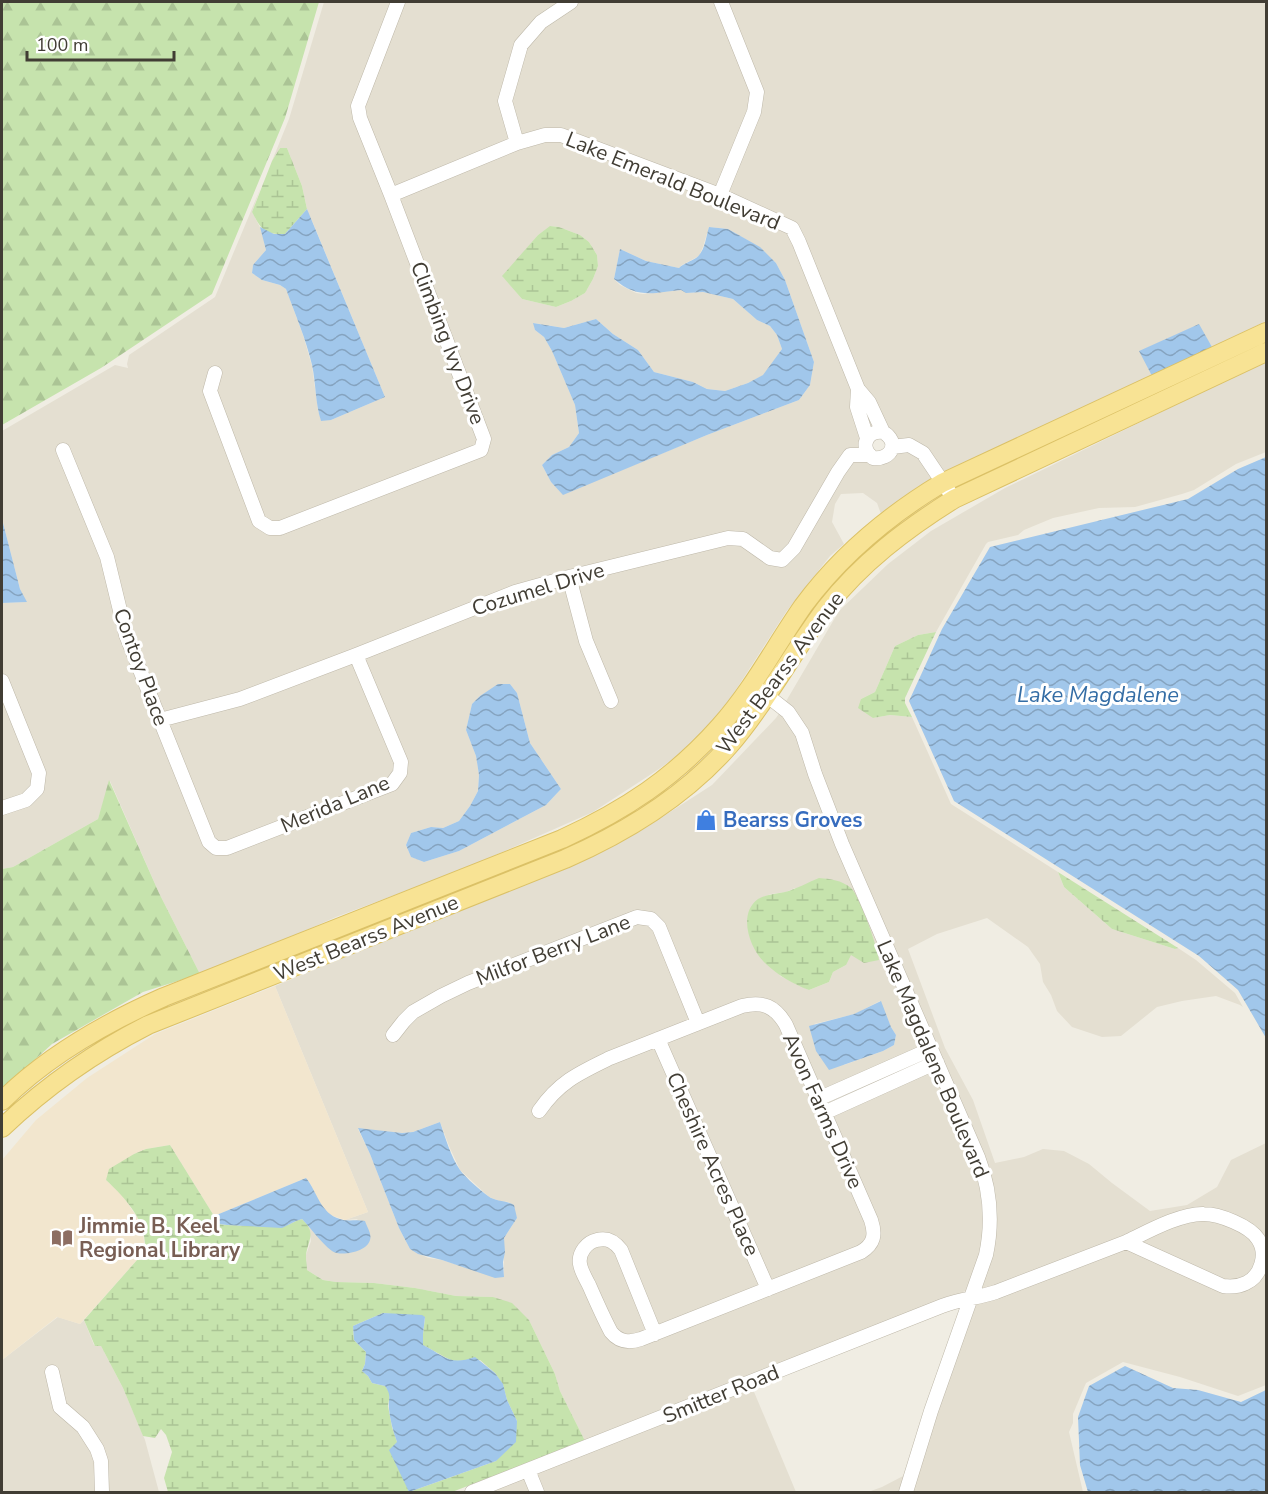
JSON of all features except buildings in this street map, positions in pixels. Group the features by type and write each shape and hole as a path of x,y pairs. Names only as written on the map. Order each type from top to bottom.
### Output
{"main road":[{"name":"West Bearss Avenue","path":"2,1101 68,1048 136,1010 562,839 614,814 656,785 692,755 722,724 752,685 802,607 827,576 869,535 907,505 942,483 1266,332"},
{"name":"West Bearss Avenue","path":"2,1128 30,1101 67,1072 99,1051 148,1025 565,859 627,828 668,801 706,769 742,730 768,696 826,608 849,581 916,522 954,499 1266,352"}],"street":[{"name":"Climbing Ivy Drive","path":"215,373 210,391 259,521 270,528 280,528 482,450 484,439 360,118 358,106 398,2"},
{"path":"517,143 505,101 521,45 541,22 571,2"},
{"path":"720,195 754,112 757,92 721,2"},
{"name":"Lake Emerald Boulevard","path":"391,195 517,143 545,135 561,135 720,195 792,228 858,389 869,402 883,432"},
{"name":"Lake Emerald Boulevard","path":"858,389 857,406 867,438"},
{"path":"883,432 888,434 892,447 889,455 876,458 870,455 866,448 867,438 874,433 883,432"},
{"path":"892,447 909,445 923,453 954,499"},
{"name":"Contoy Place","path":"63,450 107,557 126,635 209,842 216,848"},
{"name":"Cozumel Drive","path":"160,720 240,699 515,592 569,577 728,538 743,539 770,558 782,560 794,548 850,455 870,455"},
{"path":"569,577 586,641 611,701"},
{"name":"Merida Lane","path":"216,848 227,848 392,784 400,773 401,762 356,655"},
{"path":"2,681 39,773 37,789 27,800 2,808"},
{"name":"Lake Magdalene Boulevard","path":"752,685 788,712 802,732 815,774 842,844 978,1157 987,1186 990,1218 986,1255 931,1411 906,1492"},
{"name":"Milfor Berry Lane","path":"393,1035 413,1012 441,996 468,983 637,917 651,919 659,927 698,1023"},
{"name":"Avon Farms Drive","path":"539,1111 555,1091 574,1076 610,1058 742,1006 761,1004 771,1008 779,1014 786,1025 872,1221 874,1239 861,1252 655,1334 634,1341 618,1339 611,1332 580,1264 583,1250 588,1244 595,1240 610,1240 621,1250 655,1334"},
{"name":"Cheshire Acres Place","path":"658,1040 768,1289"},
{"path":"818,1099 931,1049"},
{"path":"824,1113 937,1062"},
{"path":"864,1079 869,1092"},
{"name":"Smitter Road","path":"472,1492 957,1300 996,1292 1126,1242 1173,1221 1203,1214 1217,1216 1248,1230 1258,1239 1263,1254 1261,1265 1255,1276 1245,1284 1233,1287 1223,1286 1126,1242"},
{"path":"52,1372 60,1407 82,1427 99,1455 102,1492"},
{"path":"528,1470 537,1492"}],"shaded area":[{"path":"324,2 1264,2 1266,8 1266,321 1212,347 1198,325 1140,351 1152,376 944,476 925,448 911,440 897,440 886,428 872,395 862,399 874,426 869,429 860,400 851,402 862,438 861,449 846,452 834,468 790,544 780,554 771,553 746,535 726,533 562,573 512,587 238,693 162,713 131,634 111,555 65,443 56,446 102,559 121,637 204,844 211,853 216,855 218,853 229,854 397,788 405,774 405,759 363,659 516,598 565,584 581,644 609,708 618,704 590,640 575,581 729,544 742,545 770,564 785,564 799,551 842,475 853,461 883,464 897,452 908,451 920,457 935,480 904,497 881,514 877,503 863,493 841,494 835,504 832,522 844,544 830,556 786,612 728,702 697,742 656,771 593,812 464,869 336,917 225,966 200,974 159,893 110,781 98,819 13,867 2,869 2,603 26,602 20,589 2,519 2,431 115,365 128,368 129,355 215,297 261,187 252,212 262,231 266,250 253,265 252,273 262,280 286,289 312,366 321,420 331,420 385,397 308,213 302,186 287,148 280,148 272,161 289,119","holes":["551,226 580,235 589,242 597,255 598,266 585,293 556,307 522,299 503,277 538,235","709,227 728,229 759,247 776,263 785,280 814,362 810,385 799,400 563,494 551,482 542,465 552,455 569,447 579,433 575,405 552,351 544,337 535,330 534,323 564,328 596,319 613,334 638,350 654,372 693,382 707,389 725,391 764,375 782,349 777,335 770,326 757,320 733,299 703,292 686,293 681,290 636,293 620,285 614,279 620,249 646,261 679,268 699,256","510,684 517,693 530,743 561,789 546,805 459,851 424,862 411,857 406,845 411,833 431,827 443,828 459,821 478,791 479,775 476,756 466,730 472,704 498,685"]},
{"path":"1266,359 1266,452 1236,464 1194,490 1182,494 1135,507 1099,508 1053,518 1024,530 1018,535 988,542 936,632 918,635 895,646 875,692 861,699 873,718 890,715 912,717 951,804 1058,872 1064,887 1112,929 1178,948 1196,960 1235,993 1243,1007 1216,996 1182,1001 1157,1007 1121,1036 1102,1037 1072,1027 1057,1011 1043,982 1040,964 1028,947 987,918 937,934 908,949 945,1048 973,1100 995,1163 1024,1157 1043,1149 1064,1151 1089,1164 1150,1211 1187,1205 1217,1187 1231,1160 1266,1143 1266,1247 1218,1211 1123,1237 979,1291 994,1202 785,703 839,611 888,564 931,531 1005,488"},
{"path":"353,662 396,762 395,770 389,779 226,843 213,839 167,724"},
{"path":"780,712 797,735 924,1046 820,1092 773,1002 700,1016 663,925 637,911 474,987 631,924 644,923 652,927 691,1020 571,1071 551,1087 532,1111 540,1118 567,1088 612,1064 656,1047 761,1286 657,1327 619,1239 578,1247 615,1343 874,1248 831,1116 935,1070 971,1153 981,1196 984,1241 968,1290 585,1441 529,1320 493,1297 456,1296 374,1283 336,1282 323,1280 307,1270 306,1255 311,1241 308,1225 325,1244 358,1219 345,1220 368,1212 275,986 639,832 712,785","holes":["795,888 846,965 833,972 829,982 809,990 780,976 759,899","465,991 416,1017 395,1043 386,1036 394,1024","880,1001 896,1035 894,1045 844,1065 814,1024 855,1014","440,1122 460,1170 489,1197 509,1202 517,1218 504,1238 504,1277 428,1258 410,1249 358,1129 413,1132"]},
{"path":"275,986 368,1212 345,1220 330,1215 319,1202 306,1178 214,1216 170,1145 146,1149 134,1154 106,1180 123,1196 142,1225 145,1251 80,1324 57,1317 2,1360 2,1160 36,1120 87,1078 155,1034"},
{"path":"752,1009 769,1013 779,1022 867,1222 869,1236 858,1247 770,1282 665,1043"},
{"path":"1204,1220 1216,1221 1233,1228 1246,1234 1254,1242 1258,1254 1251,1272 1243,1278 1232,1281 1223,1280 1139,1242 1175,1226"},
{"path":"604,1245 613,1248 648,1330 633,1336 620,1334 615,1329 585,1263 587,1253 591,1248"},
{"path":"1126,1248 1221,1291 1266,1263 1266,1385 1238,1396 1123,1362 1086,1383 1073,1414 1073,1423 1069,1432 1083,1492 912,1492 936,1413 975,1303"},
{"path":"58,1317 80,1324 84,1320 94,1345 101,1346 123,1388 145,1440 159,1492 2,1492 2,1360"},
{"path":"752,1387 796,1492 542,1492 535,1474"},
{"path":"905,1475 900,1492 868,1492 882,1487"},
{"path":"525,1477 531,1492 487,1492"}],"green space":[{"path":"2,2 319,2 285,118 212,294 101,368 2,425"},
{"path":"280,148 287,148 302,186 307,209 285,234 264,230 252,212 272,161"},
{"path":"550,226 580,235 589,242 597,255 598,266 585,293 556,307 522,299 502,276 538,235"},
{"path":"936,632 905,698 912,717 890,715 873,718 858,708 861,699 875,692 895,646 918,635"},
{"path":"109,780 159,893 200,974 143,992 52,1044 2,1090 2,869 13,867 98,819"},
{"path":"1058,872 1178,948 1112,929 1064,887"},
{"path":"819,878 840,882 855,893 868,922 879,960 864,963 851,955 846,965 833,972 829,982 809,990 781,976 760,958 751,941 747,922 748,914 758,899 789,891"},
{"path":"170,1145 219,1224 288,1225 302,1219 307,1224 310,1233 306,1255 307,1270 323,1280 374,1283 456,1296 493,1297 512,1303 529,1320 585,1441 452,1492 409,1492 168,1492 164,1478 172,1452 166,1435 161,1429 155,1438 143,1436 123,1388 101,1346 95,1346 84,1320 145,1251 143,1230 139,1221 128,1203 106,1180 109,1169 146,1149","holes":["383,1313 425,1318 423,1345 452,1361 480,1360 495,1373 503,1385 517,1421 496,1461 409,1492 388,1406 390,1393 385,1386 372,1383 362,1371 366,1352 354,1340 353,1326"]}],"water":[{"path":"307,209 385,397 331,420 321,421 310,355 286,289 262,280 252,273 253,265 266,250 260,227 274,234 285,234"},
{"path":"709,227 728,229 760,247 776,263 785,280 814,362 810,385 799,400 707,435 563,495 551,482 542,465 552,455 569,447 579,433 575,405 552,351 544,337 535,330 533,323 564,328 596,319 613,334 638,350 654,372 693,382 707,389 725,391 763,375 782,349 777,335 770,326 757,320 733,299 703,292 686,293 681,290 638,292 630,290 614,279 620,249 646,261 679,268 699,255"},
{"path":"1199,324 1212,347 1152,376 1139,351"},
{"name":"Lake Magdalene","path":"1266,457 1266,1038 1238,990 1199,956 954,801 909,701 942,629 990,547 1188,499 1238,469"},
{"path":"2,519 20,589 27,602 2,603"},
{"path":"498,684 510,684 517,693 530,743 561,789 546,805 459,851 424,862 411,857 406,845 411,833 431,827 443,828 459,821 478,791 479,775 476,756 466,730 472,704"},
{"path":"881,1001 896,1035 894,1045 829,1070 816,1051 809,1026 854,1014"},
{"path":"440,1122 451,1153 463,1173 488,1196 514,1205 517,1218 504,1238 504,1277 495,1278 418,1254 410,1249 399,1228 358,1128 402,1133 413,1132"},
{"path":"306,1178 324,1207 333,1216 343,1220 365,1221 370,1238 364,1248 347,1253 336,1253 324,1244 302,1219 282,1228 219,1224 214,1216"},
{"path":"383,1313 422,1315 425,1317 423,1345 453,1360 475,1357 495,1373 503,1384 507,1400 517,1421 516,1442 496,1461 409,1492 389,1450 397,1442 390,1417 388,1392 385,1386 372,1383 362,1371 366,1352 354,1340 353,1326"},
{"path":"1125,1366 1173,1388 1198,1390 1241,1402 1266,1390 1266,1492 1088,1492 1080,1465 1078,1417 1089,1386"}],"place":[{"name":"Bearss Groves","path":"706,820"},
{"name":"Jimmie B. Keel Regional Library","path":"62,1238"}]}
